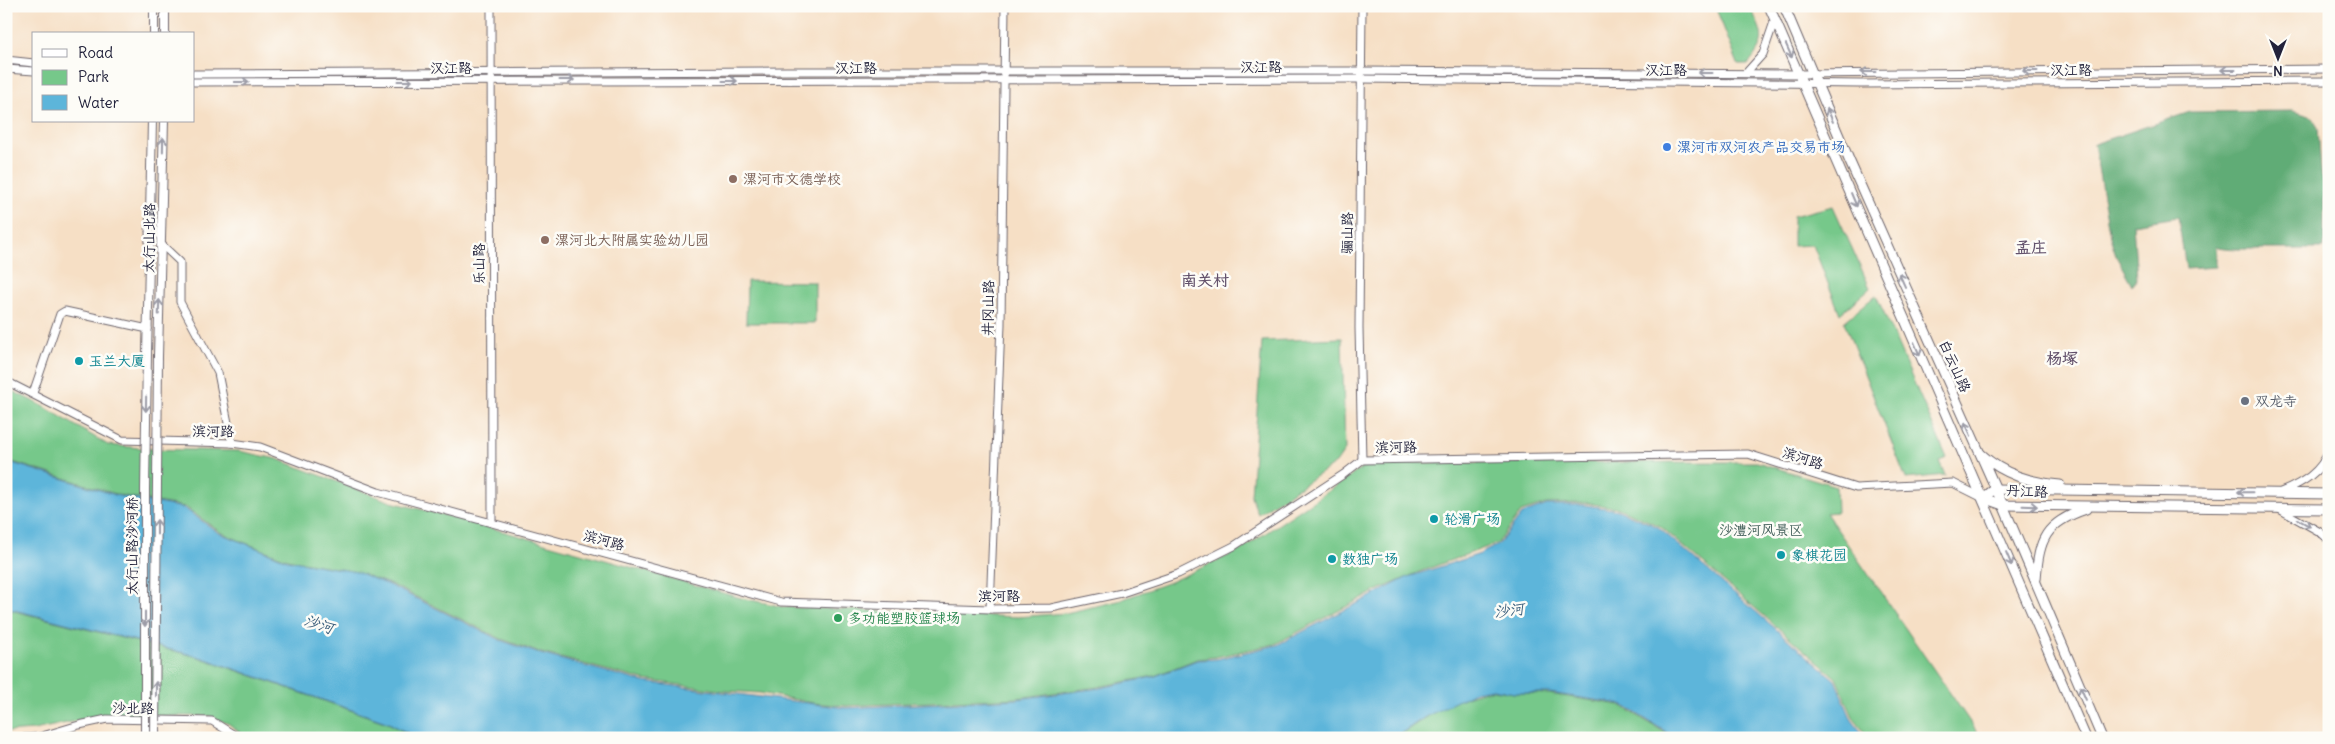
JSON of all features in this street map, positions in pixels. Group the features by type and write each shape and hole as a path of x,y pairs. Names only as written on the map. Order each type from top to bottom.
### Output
{"highway":[{"name":"白云山路","path":"1769,6 2086,738"},
{"name":"白云山路","path":"1784,6 1816,83 2036,582 2102,738"},
{"path":"1977,450 1993,465 2033,482 2098,490"},
{"name":"丹江路","path":"1983,498 1995,489 2329,494"},
{"name":"丹江路","path":"1983,498 2002,505 2329,510"},
{"path":"2036,582 2039,551 2044,536 2054,525 2076,512 2094,507"}],"main road":[{"path":"154,6 154,32"},
{"path":"165,6 165,32"},
{"name":"太行山北路","path":"147,355 152,122"},
{"name":"太行山北路","path":"158,356 164,122"},
{"name":"太行山路沙河桥","path":"145,738 147,355"},
{"name":"太行山路沙河桥","path":"156,738 158,356"}],"street":[{"name":"乐山路","path":"491,6 492,522"},
{"name":"井冈山路","path":"990,609 1001,324 1005,6"},
{"name":"骊山路","path":"1362,6 1359,328 1362,460"},
{"path":"1746,73 1763,54 1775,19"},
{"path":"6,60 32,63"},
{"path":"6,68 32,71"},
{"name":"汉江路","path":"195,82 1361,79 1563,82 1800,78 1812,73 2329,69"},
{"name":"汉江路","path":"195,74 1362,71 1746,73 1800,78 1816,83 2329,81"},
{"path":"161,244 180,262 180,302 218,373 232,443"},
{"path":"33,393 60,314 65,311 148,329"},
{"name":"滨河路","path":"6,381 33,393 122,440 232,443 260,447 359,486 781,602 990,609 1052,608 1122,593 1178,574 1234,546 1344,474 1362,460 1748,454 1856,488 1953,483 1983,498"},
{"path":"2279,493 2302,483 2320,468 2329,450"},
{"path":"2278,509 2320,532 2329,540"},
{"name":"沙北路","path":"24,738 107,719 212,721 239,738"}],"green space":[{"path":"1715,6 1750,6 1758,23 1761,42 1748,64 1738,64"},
{"path":"2293,111 2313,117 2318,128 2321,172 2324,186 2324,249 2234,249 2216,247 2216,267 2186,269 2178,217 2133,224 2137,279 2132,285 2117,258 2110,237 2094,144 2190,112"},
{"path":"1833,206 1870,288 1840,314 1813,245 1793,246 1793,216"},
{"path":"747,281 815,282 815,323 746,323"},
{"path":"1876,295 1947,458 1939,461 1945,475 1906,479 1844,322"},
{"path":"1342,338 1345,450 1336,463 1258,514 1251,496 1262,341"},
{"name":"沙澧河风景区","path":"6,388 43,406 108,445 152,449 239,451 277,459 391,502 448,516 741,598 784,607 1018,617 1066,613 1118,601 1170,582 1239,551 1364,467 1380,463 1757,462 1836,486 1837,512 1826,513 1981,738 1869,738 1854,719 1836,678 1660,526 1618,508 1586,503 1546,504 1521,512 1498,543 1419,572 1374,592 1275,644 1216,657 1197,659 1154,676 1098,687 1017,698 846,706 813,703 760,693 726,691 644,680 538,652 501,639 392,585 357,572 287,559 220,532 185,507 119,495 6,460"},
{"path":"6,609 198,657 390,724 415,738 247,738 229,724 210,716 150,716 76,721 34,730 6,732"},
{"path":"1493,690 1549,694 1620,705 1674,738 1395,738 1454,702"}],"water":[{"name":"沙河","path":"6,461 119,496 184,508 219,533 287,560 357,572 391,586 500,640 537,653 644,682 846,708 1018,699 1100,688 1153,677 1197,660 1217,659 1277,645 1408,577 1480,554 1499,544 1522,514 1547,505 1585,505 1618,510 1658,527 1835,680 1852,720 1866,738 1676,738 1621,704 1549,693 1514,693 1493,689 1475,692 1425,717 1394,738 417,738 389,723 200,657 6,608"}],"place":[{"name":"漯河市双河农产品交易市场","path":"1667,147"},
{"name":"漯河市文德学校","path":"733,179"},
{"name":"漯河北大附属实验幼儿园","path":"545,240"},
{"name":"玉兰大厦","path":"79,361"},
{"name":"双龙寺","path":"2245,401"},
{"name":"轮滑广场","path":"1434,519"},
{"name":"象棋花园","path":"1781,555"},
{"name":"数独广场","path":"1332,559"},
{"name":"多功能塑胶篮球场","path":"838,618"}],"district":[{"name":"孟庄","path":"2031,247"},
{"name":"南关村","path":"1205,280"},
{"name":"杨塚","path":"2062,358"}]}
